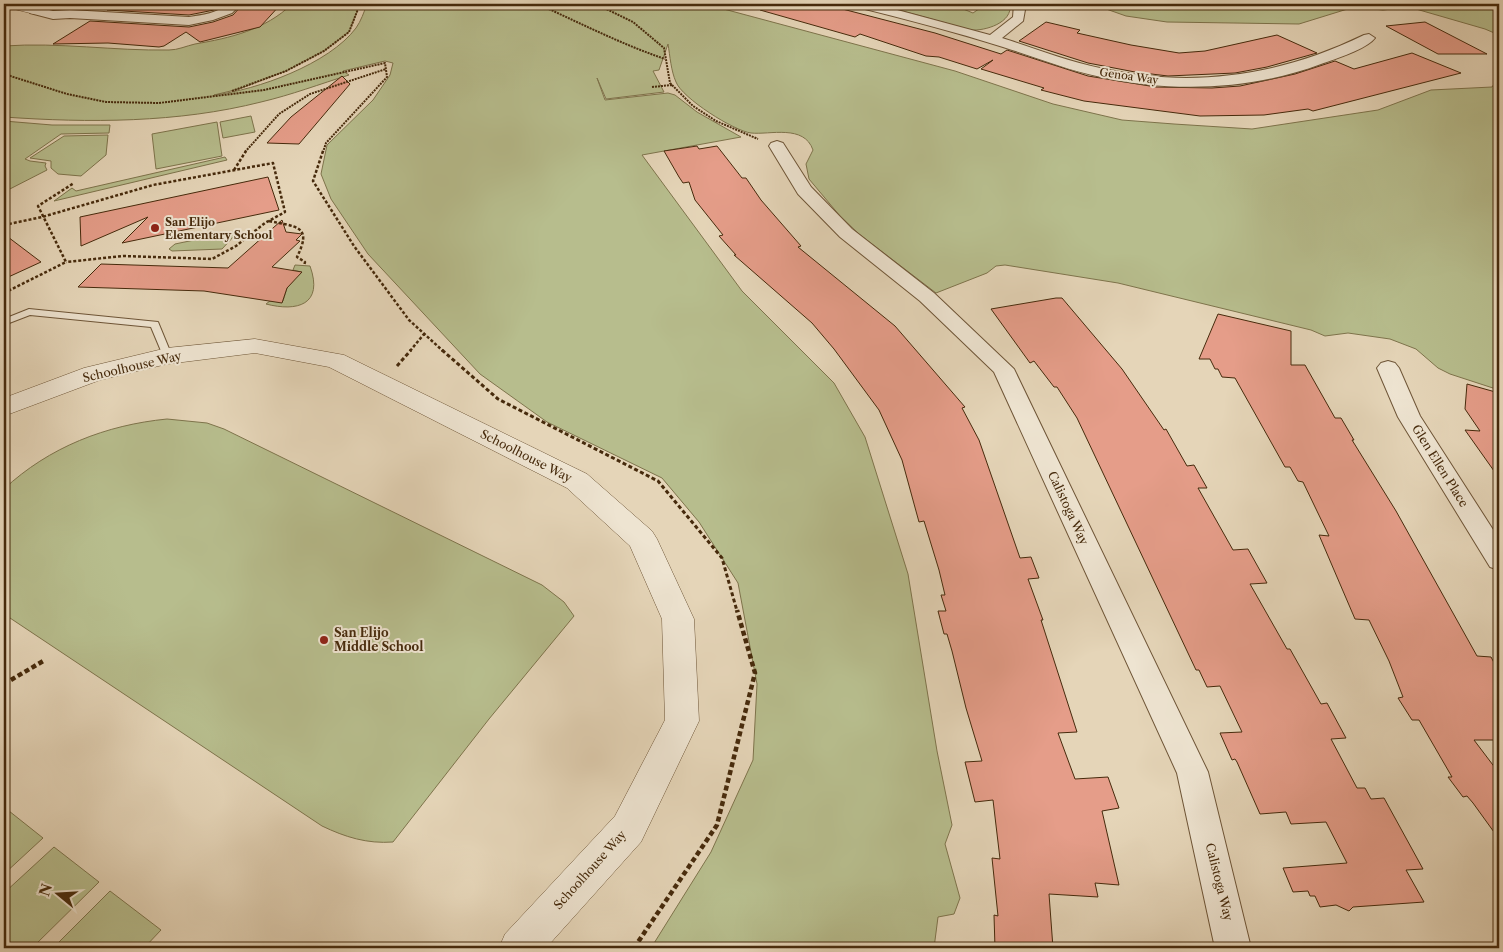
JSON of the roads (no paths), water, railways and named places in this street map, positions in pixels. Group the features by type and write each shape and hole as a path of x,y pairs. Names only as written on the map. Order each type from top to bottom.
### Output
{"street":[{"path":"11,4 52,14 189,21 209,17 228,10 235,4"},
{"path":"34,10 52,4 70,8 70,14"},
{"path":"70,14 95,4"},
{"name":"Genoa Way","path":"861,4 992,40 1102,74 1147,80 1193,82 1271,75 1344,53 1369,38"},
{"path":"992,40 1019,18 1020,4"},
{"name":"Calistoga Way","path":"778,146 804,190 846,233 927,297 1002,369 1192,772 1234,948"},
{"name":"Schoolhouse Way","path":"4,408 93,374 167,356 255,346 335,360 577,481 642,539 678,619 682,721 628,829 519,948"},
{"name":"Glen Ellen Place","path":"1388,368 1409,417 1499,560"}],"lane":[{"path":"4,322 29,312 156,324 167,356"}],"place":[{"name":"San Elijo Elementary School","path":"155,228"},
{"name":"San Elijo Middle School","path":"324,640"}]}
